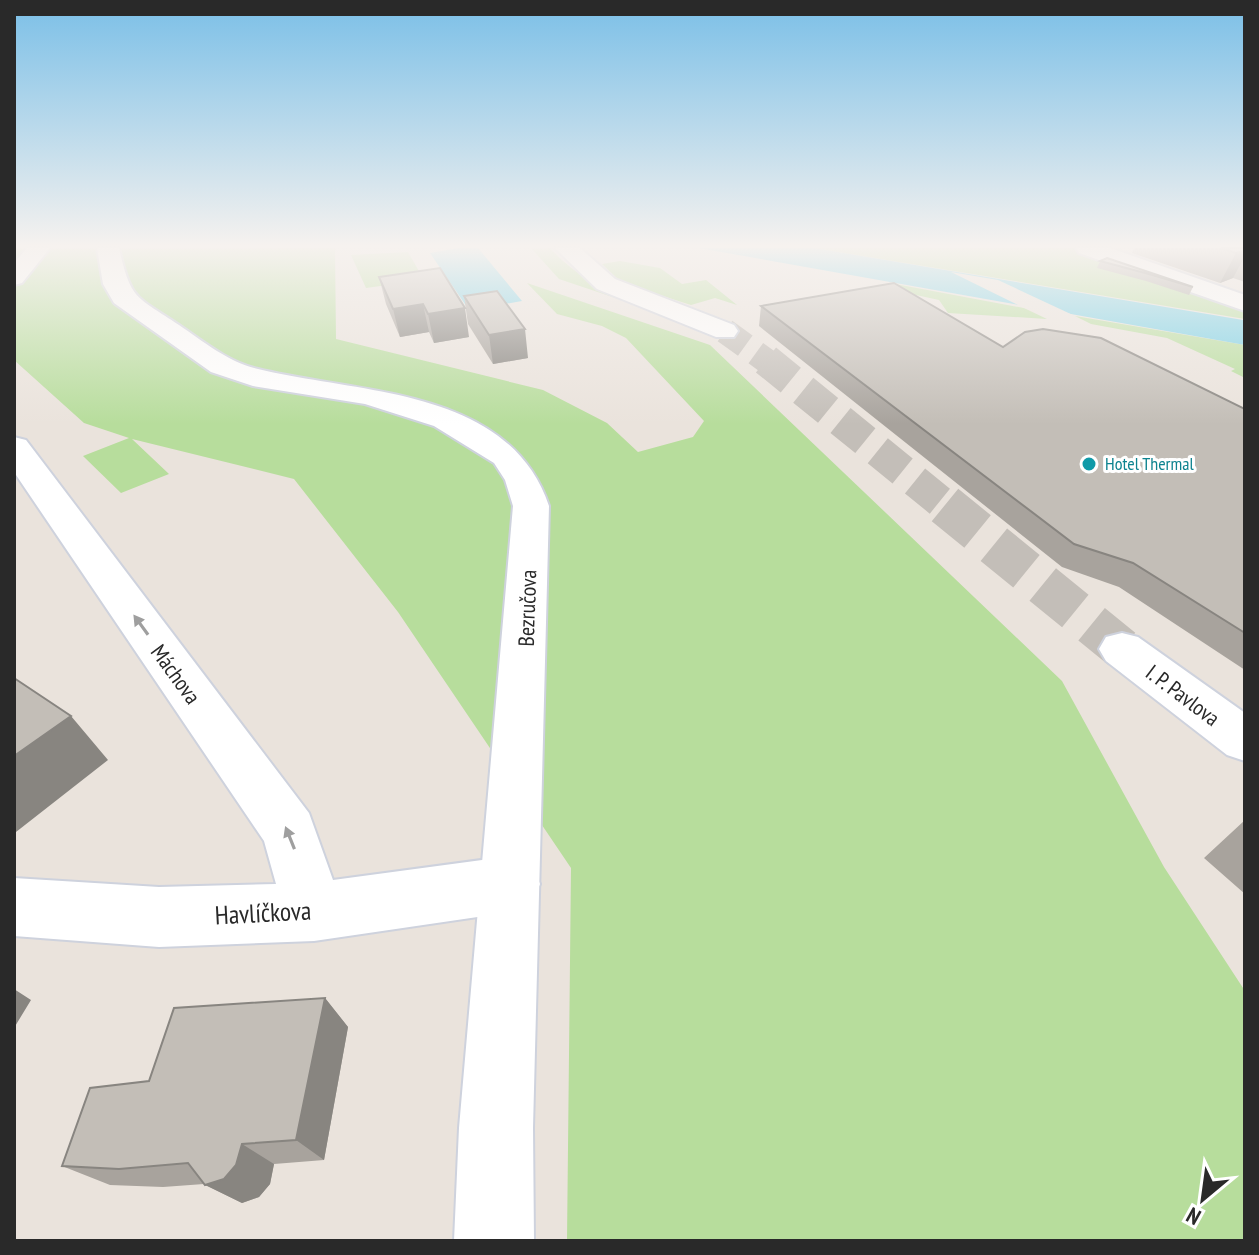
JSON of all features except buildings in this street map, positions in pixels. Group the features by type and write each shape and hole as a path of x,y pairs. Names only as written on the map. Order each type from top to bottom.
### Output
{"street":[{"name":"Bezručova","path":"135,307 221,366 253,377 370,396 445,419 506,456 523,480 531,506 494,1241"},
{"path":"668,307 725,331"},
{"name":"Máchova","path":"14,447 289,831 314,912"},
{"name":"I. P. Pavlova","path":"1122,649 1245,740"},
{"name":"Havlíčkova","path":"14,907 159,917 314,912 511,884"}],"green space":[{"path":"14,307 336,307 336,339 543,390 607,423 638,452 693,437 704,421 626,338 602,326 557,314 550,307 597,307 710,345 1062,681 1164,867 1245,991 1245,1241 567,1241 571,868 398,612 294,479 132,439 169,474 121,493 83,456 129,438 84,423 14,360"},
{"path":"944,307 1016,307 1047,319 948,313"},
{"path":"1170,307 1245,307 1245,319"},
{"path":"1075,316 1245,345 1245,378 1231,371 1235,369 1167,338 1091,324"}],"water":[{"path":"1029,307 1163,307 1243,320 1245,345"}],"pier":[{"path":"1021,307 1055,307 1075,316"}],"tunnel":[{"path":"725,331 768,362"},
{"path":"766,360 947,507"},
{"path":"945,505 1122,649"}],"place":[{"name":"Hotel Thermal","path":"1089,464"}]}
